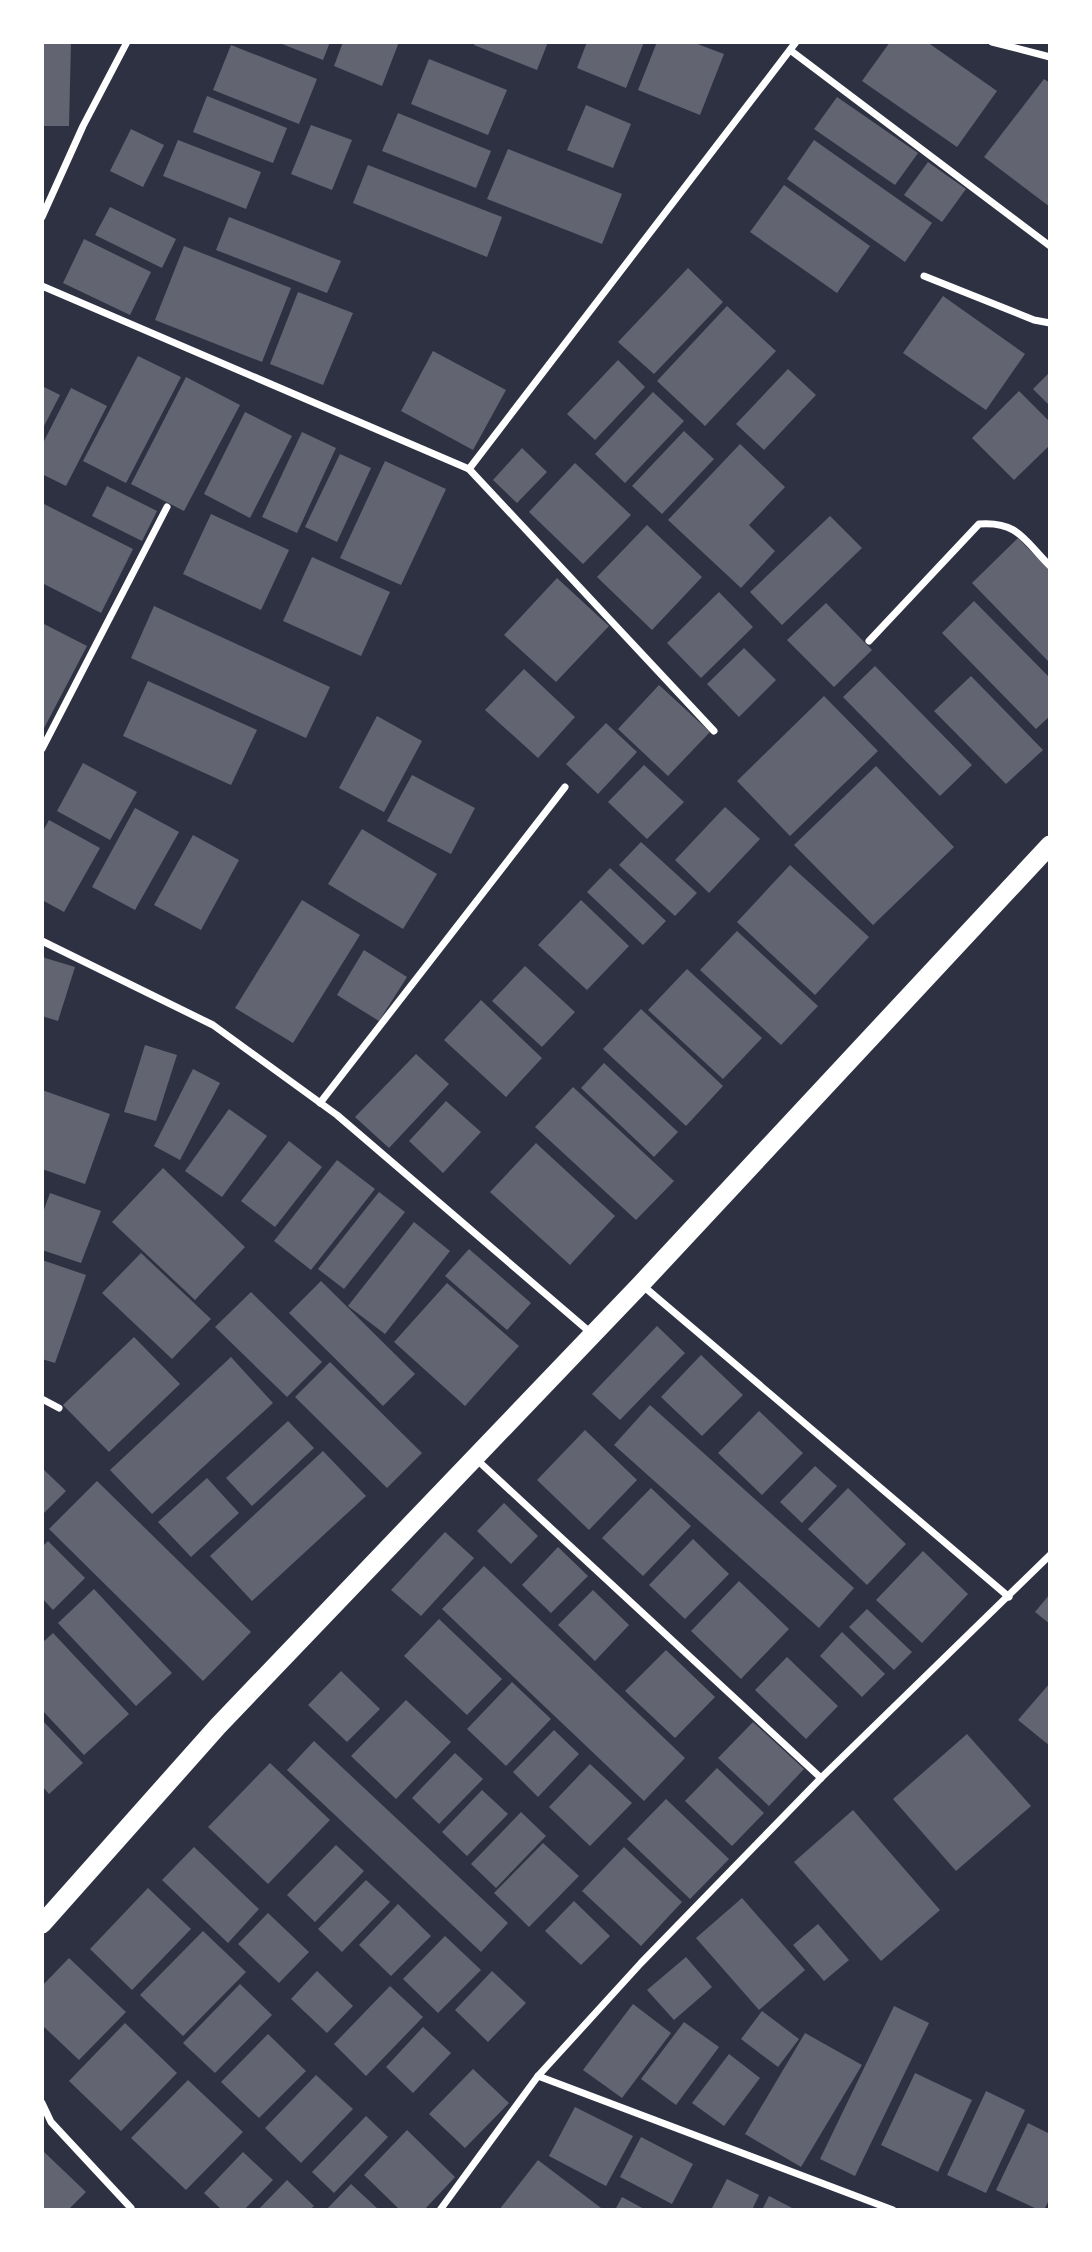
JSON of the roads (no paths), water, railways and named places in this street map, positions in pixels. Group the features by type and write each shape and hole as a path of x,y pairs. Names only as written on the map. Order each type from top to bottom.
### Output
{"highway":[{"path":"42,1924 218,1726 593,1335 1050,845"}],"street":[{"path":"42,217 83,126 127,42"},
{"path":"469,469 796,42"},
{"path":"992,42 1050,57"},
{"path":"790,50 1050,246"},
{"path":"924,276 1034,320 1050,323"},
{"path":"42,286 469,469 714,731"},
{"path":"42,749 167,507"},
{"path":"869,641 979,524 997,523 1011,526 1050,566"},
{"path":"320,1103 565,787"},
{"path":"42,941 213,1025 337,1115 593,1335"},
{"path":"640,1284 1009,1597"},
{"path":"42,1399 59,1408"},
{"path":"475,1458 821,1779"},
{"path":"440,2210 538,2076 641,1963 821,1779 1050,1555"},
{"path":"538,2076 893,2210"},
{"path":"42,2102 51,2122 131,2208"}]}
